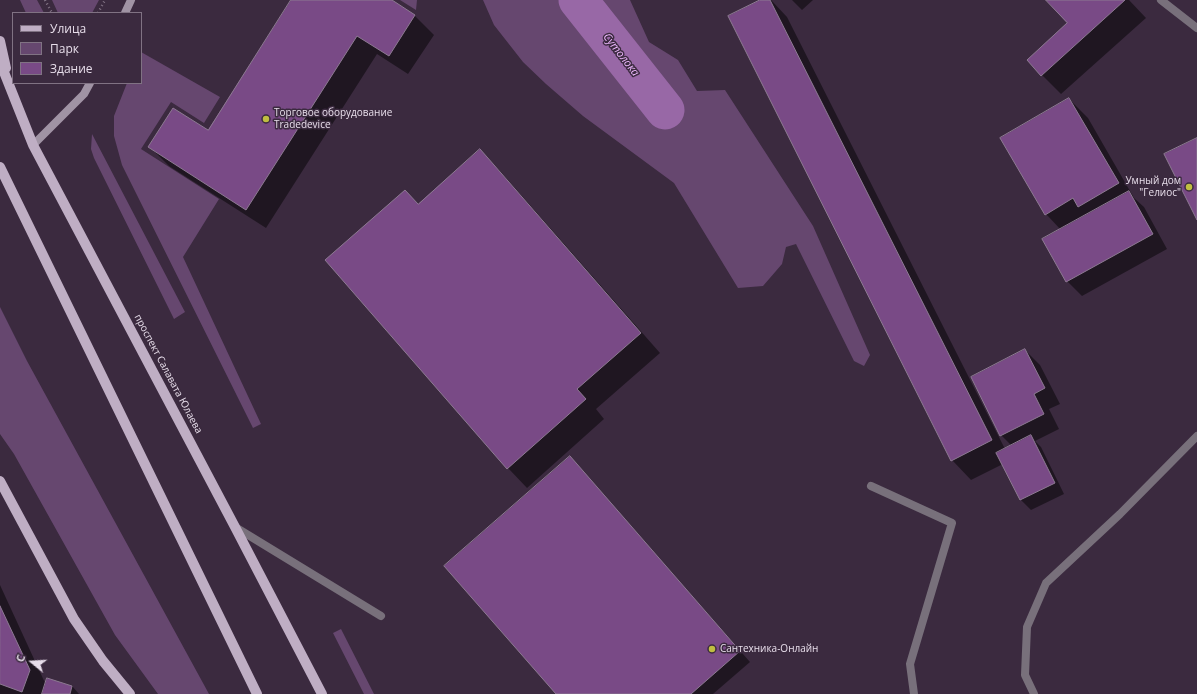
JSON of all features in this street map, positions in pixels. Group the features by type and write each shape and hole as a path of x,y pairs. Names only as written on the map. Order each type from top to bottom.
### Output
{"main road":[{"path":"125,12 131,0"},
{"path":"0,41 9,81"},
{"name":"проспект Салавата Юлаева","path":"0,62 9,81 32,145 322,694"},
{"path":"32,145 84,94 89,84"},
{"path":"0,167 256,694"},
{"path":"0,481 74,619 103,661 130,694"}],"lane":[{"path":"1161,0 1197,28"},
{"path":"1034,694 1025,675 1027,627 1046,583 1120,514 1197,436"},
{"path":"871,486 952,523 910,664 914,694"},
{"path":"235,527 381,616"}],"path":[{"path":"45,0 51,12"},
{"path":"99,12 105,0"}],"green space":[{"path":"20,0 37,0 43,12 26,12"},
{"path":"52,0 99,0 93,12 58,12"},
{"path":"400,0 417,0 416,10"},
{"path":"483,0 630,0 649,42 678,60 697,91 725,90 813,226 870,355 864,366 854,361 796,244 786,247 782,264 763,286 738,288 674,183 583,116 523,62 494,25"},
{"path":"142,53 220,97 204,123 171,102 141,149 219,199 183,257 261,424 253,428 122,165 114,136 114,116 127,84 142,84"},
{"path":"92,134 185,312 174,319 94,158 91,149"},
{"path":"0,307 27,361 209,694 158,694 115,635 14,454 0,434"},
{"path":"341,629 374,694 364,694 333,633"}],"building":[{"path":"291,0 392,0 415,15 389,56 357,36 246,210 148,147 173,108 208,130"},
{"path":"760,0 770,0 992,440 951,461 728,16"},
{"path":"1046,0 1125,0 1041,76 1027,60 1067,23"},
{"path":"1069,98 1119,183 1078,207 1073,198 1045,215 1000,138"},
{"name":"Умный дом \"Гелиос\"","path":"1197,138 1197,220 1164,154"},
{"path":"480,149 641,333 577,389 586,399 507,469 325,260 405,190 418,204"},
{"path":"1129,191 1153,234 1066,282 1042,239"},
{"path":"1025,349 1045,388 1034,394 1044,414 1000,436 971,377"},
{"path":"1031,435 1055,483 1020,500 996,453"},
{"path":"570,456 740,651 691,694 556,694 444,566"},
{"path":"0,606 30,670 22,692 0,684"},
{"path":"47,678 72,686 70,694 42,694"}],"waterway":[{"name":"Сутолока","path":"578,0 665,110"}],"place":[{"name":"Торговое оборудование Tradedevice","path":"266,119"},
{"name":"Умный дом \"Гелиос\"","path":"1189,187"},
{"name":"Сантехника-Онлайн","path":"712,649"}]}
